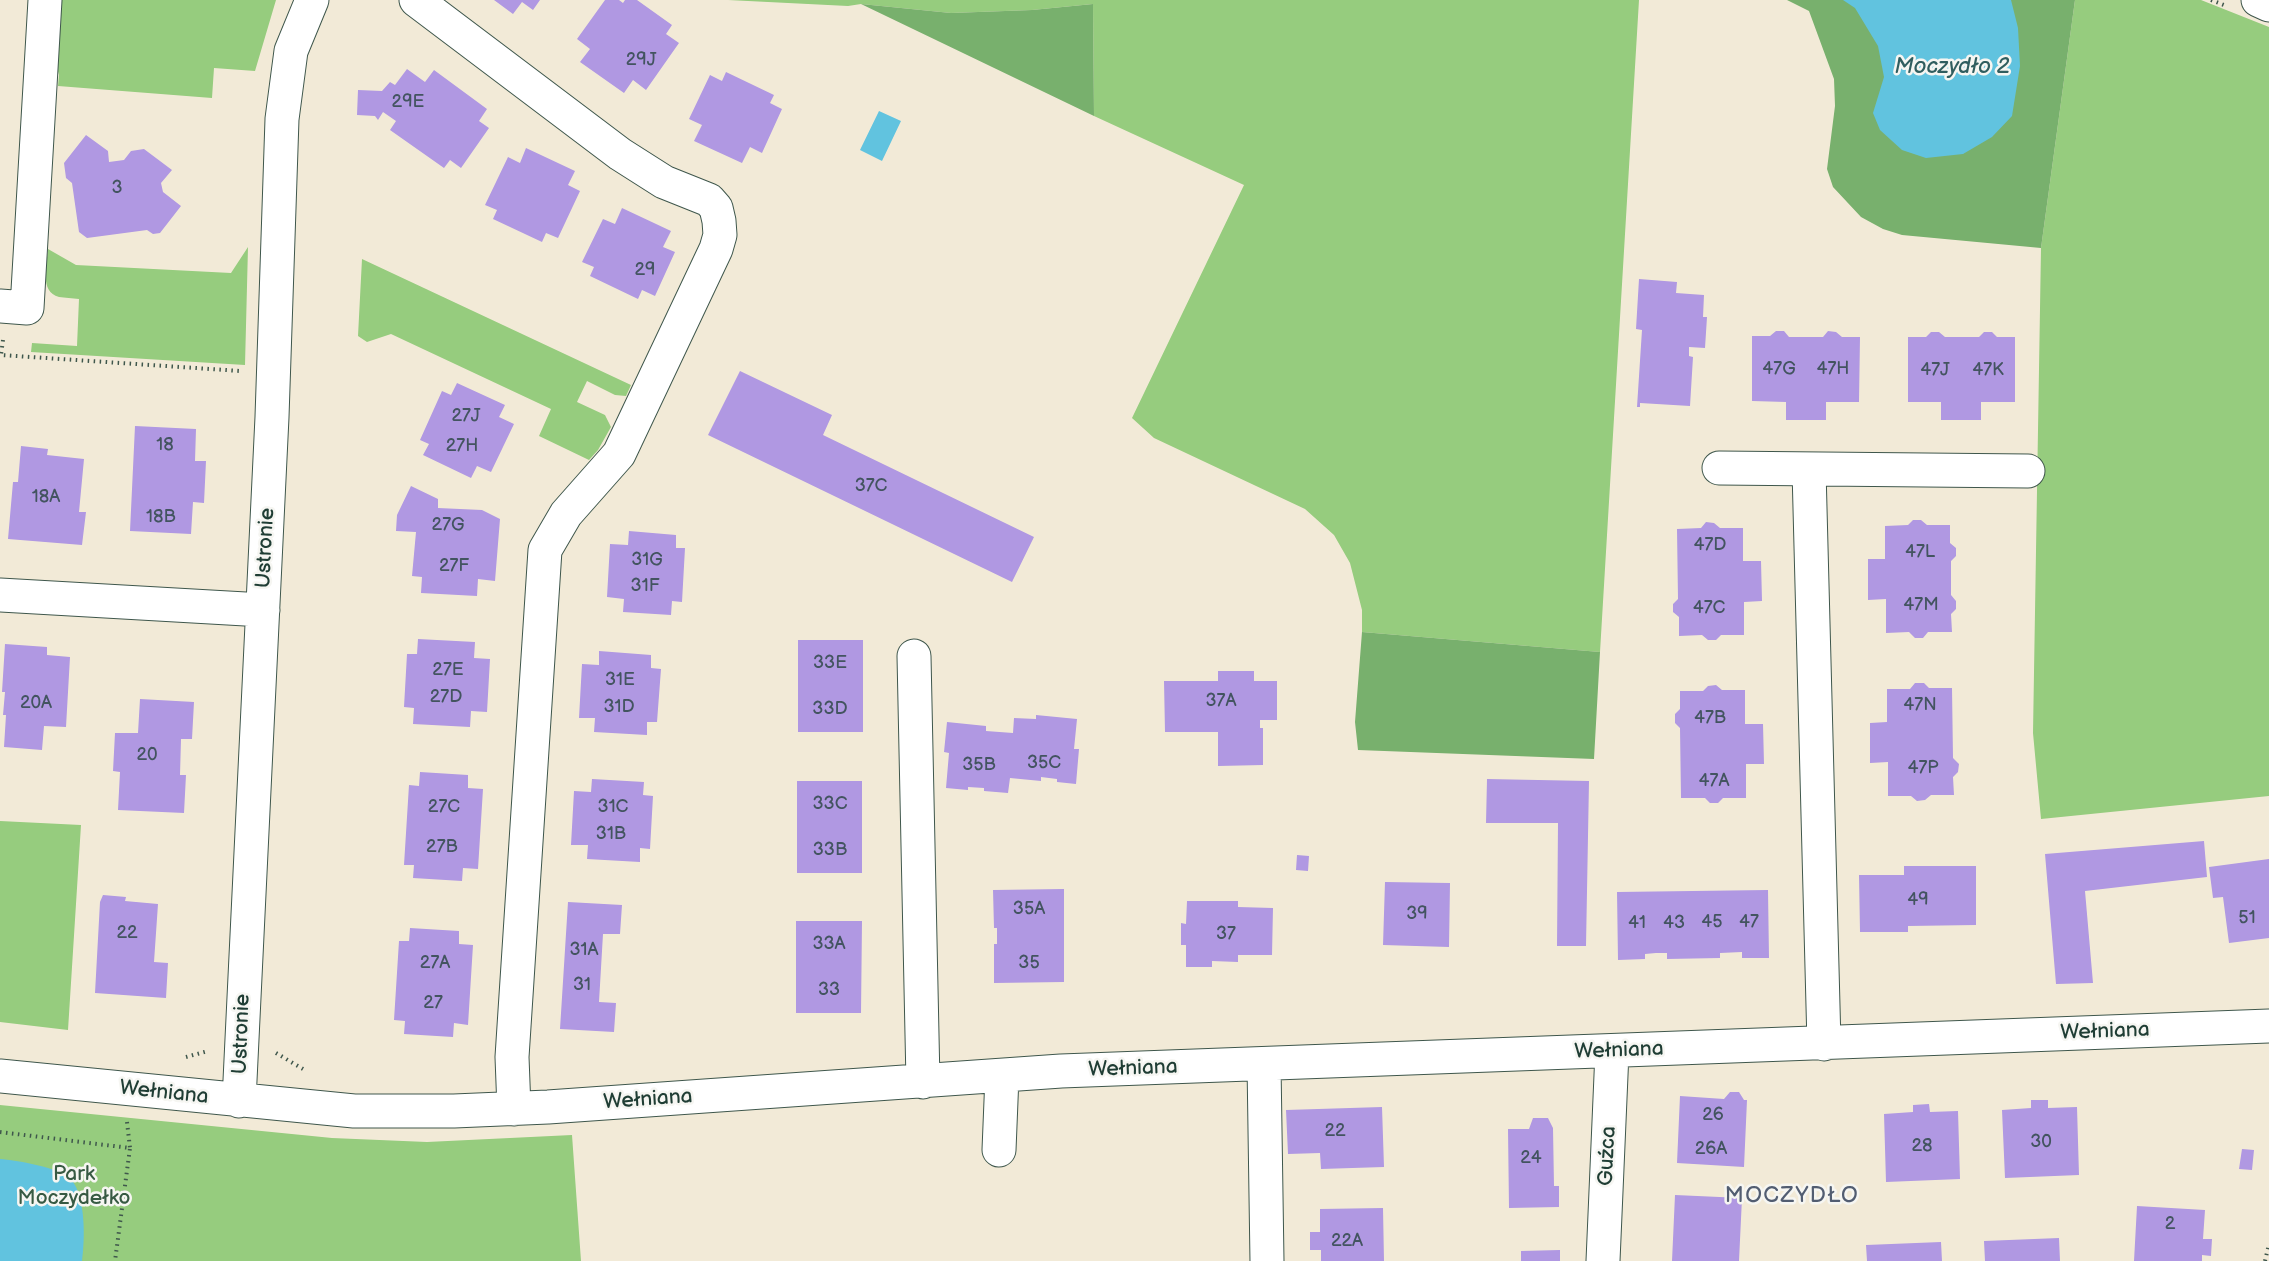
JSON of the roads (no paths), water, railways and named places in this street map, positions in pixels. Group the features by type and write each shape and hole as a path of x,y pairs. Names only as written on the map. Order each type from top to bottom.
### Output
{"street":[{"path":"6,307 27,308 45,0"},
{"name":"Ustronie","path":"239,1101 263,610 282,119 291,51 312,0"},
{"path":"417,0 620,154 664,182 709,200 716,208 719,221 720,235 716,249 619,454 567,514 545,550 512,1057 514,1109"},
{"path":"2258,0 2269,4"},
{"path":"1719,468 2028,471"},
{"path":"1809,470 1824,1044"},
{"path":"0,595 263,610"},
{"path":"914,656 923,1082"},
{"name":"Wełniana","path":"0,1076 354,1111 454,1111 514,1109 1061,1071 2269,1026"},
{"name":"Guźca","path":"1603,1261 1612,1052"},
{"path":"1264,1064 1267,1261"},
{"path":"999,1150 1002,1076"}],"water":[{"name":"Moczydło 2","path":"1843,0 2011,0 2018,28 2020,66 2012,116 1992,137 1963,154 1926,158 1902,150 1880,130 1873,113 1884,77 1878,46 1855,8"},
{"path":"879,111 901,121 882,161 860,150"},
{"path":"0,1159 48,1168 71,1179 82,1207 84,1241 82,1261 0,1261"}],"district":[{"name":"MOCZYDŁO","path":"1792,1196"}],"park label":[{"name":"Park Moczydełko","path":"74,1187"}]}
